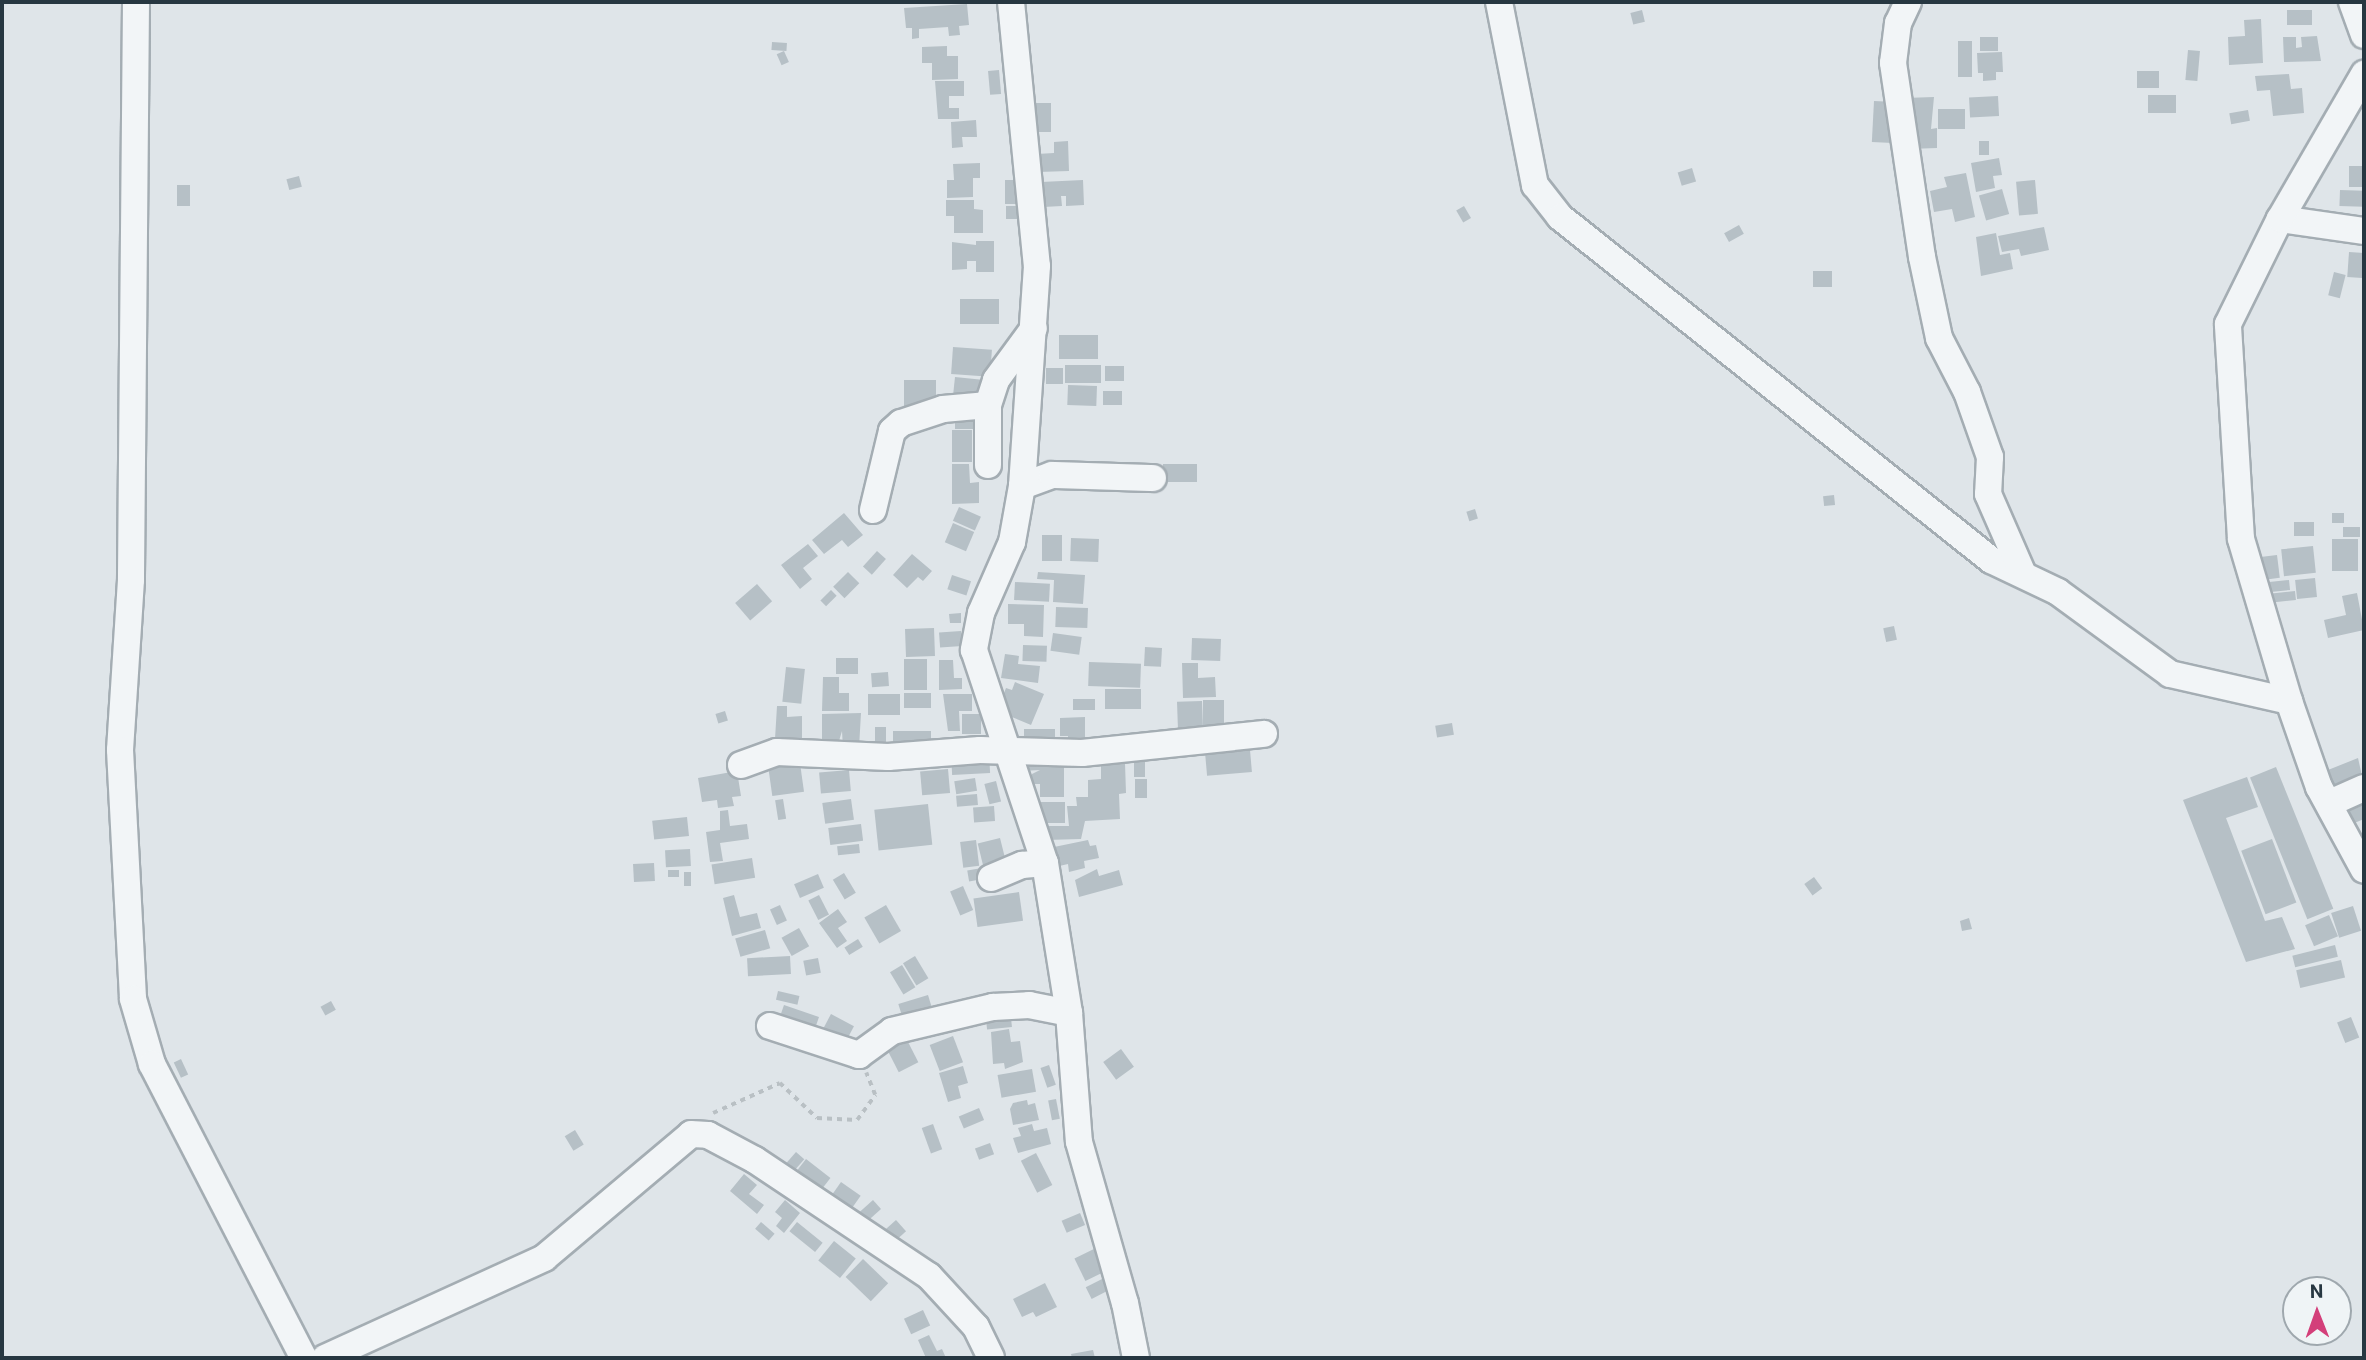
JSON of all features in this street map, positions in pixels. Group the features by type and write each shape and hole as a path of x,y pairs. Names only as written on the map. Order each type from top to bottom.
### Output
{"street":[{"path":"136,2 131,580 120,750 133,999 152,1064 304,1358"},
{"path":"1011,2 1037,266 1034,328 1022,486 1012,542 981,613 974,650 1045,863 1069,1013 1079,1142 1125,1303 1136,1358"},
{"path":"1499,2 1535,185 1545,202 1991,560 2058,592 2170,674 2289,701"},
{"path":"1908,2 1898,23 1893,63 1922,257 1939,338 1967,392 1990,457 1989,494 2024,574"},
{"path":"2351,2 2364,34"},
{"path":"2364,74 2280,219 2228,324 2241,539 2289,701 2319,788 2330,803 2364,870"},
{"path":"2280,219 2364,231"},
{"path":"988,465 988,405 996,380 1034,328"},
{"path":"873,510 892,431 901,423 943,409 988,405"},
{"path":"1022,486 1052,475 1153,478"},
{"path":"741,765 777,752 888,757 1008,750 1082,753 1264,734"},
{"path":"2330,803 2364,789"},
{"path":"991,878 1022,865 1045,863"},
{"path":"770,1026 859,1055 892,1031 993,1007 1029,1005 1069,1013"},
{"path":"325,1358 544,1258 691,1134 708,1135 755,1160 929,1276 976,1327 991,1358"}],"path":[{"path":"708,1116 780,1083 817,1118 857,1120 875,1095 859,1055"}],"building":[{"path":"967,4 969,25 959,26 960,35 949,36 948,27 919,29 919,38 912,39 912,28 906,28 904,8"},
{"path":"1642,10 1645,22 1633,25 1630,13"},
{"path":"2287,10 2312,10 2312,25 2287,25"},
{"path":"2261,19 2263,63 2229,65 2228,37 2245,36 2244,20"},
{"path":"2317,36 2321,61 2284,62 2283,37 2296,37 2296,48 2302,47 2301,37"},
{"path":"1980,37 1998,37 1998,51 1980,51"},
{"path":"1958,41 1972,41 1972,77 1958,77"},
{"path":"772,42 787,43 786,51 771,50"},
{"path":"947,46 947,56 958,56 958,79 932,80 932,63 922,63 922,47"},
{"path":"2188,50 2200,51 2197,81 2185,80"},
{"path":"784,51 789,62 782,65 777,54"},
{"path":"2002,52 2003,72 1996,72 1996,80 1983,81 1983,73 1978,73 1977,53"},
{"path":"999,70 1001,94 990,95 988,71"},
{"path":"2137,71 2159,71 2159,88 2137,88"},
{"path":"2289,74 2291,89 2302,88 2304,113 2273,116 2270,90 2257,91 2255,76"},
{"path":"935,81 964,81 964,96 949,96 949,108 959,108 959,119 938,119"},
{"path":"2148,95 2176,95 2176,113 2148,113"},
{"path":"1998,96 1999,116 1970,117 1969,98"},
{"path":"1934,97 1931,129 1937,128 1937,148 1909,149 1905,98"},
{"path":"1874,101 1895,102 1893,143 1872,142"},
{"path":"1030,103 1051,103 1051,132 1030,132"},
{"path":"1938,109 1965,109 1965,129 1938,129"},
{"path":"2248,110 2250,121 2231,124 2229,113"},
{"path":"976,120 977,137 962,137 963,147 952,148 951,122"},
{"path":"1068,141 1069,171 1038,172 1037,154 1054,153 1054,142"},
{"path":"1979,141 1989,141 1989,155 1979,155"},
{"path":"1999,158 2002,175 1993,176 1995,188 1976,192 1971,163"},
{"path":"980,163 980,178 973,178 973,197 947,198 947,180 954,180 953,164"},
{"path":"2349,166 2364,166 2364,187 2349,187"},
{"path":"1692,168 1696,181 1682,186 1678,172"},
{"path":"1966,173 1975,217 1955,222 1952,209 1934,212 1930,191 1947,187 1944,177"},
{"path":"299,176 302,187 289,190 286,179"},
{"path":"1005,180 1016,180 1016,204 1005,204"},
{"path":"1083,180 1084,205 1066,206 1066,196 1061,196 1062,206 1043,207 1041,182"},
{"path":"2035,180 2038,214 2019,216 2016,182"},
{"path":"177,185 190,185 190,206 177,206"},
{"path":"2002,189 2009,214 1986,221 1979,196"},
{"path":"2340,190 2364,191 2363,207 2339,206"},
{"path":"946,200 974,200 974,209 983,210 983,233 954,233 954,216 946,216"},
{"path":"1006,206 1017,206 1017,219 1006,219"},
{"path":"1464,206 1471,218 1463,223 1456,210"},
{"path":"1739,225 1744,234 1729,242 1724,233"},
{"path":"2044,227 2049,250 2021,256 2019,249 2002,252 1998,236"},
{"path":"1996,233 2000,255 2010,253 2013,269 1981,276 1976,237"},
{"path":"976,241 994,241 994,272 976,272 976,261 967,261 967,269 952,270 952,242 976,245"},
{"path":"2349,252 2364,253 2362,278 2347,277"},
{"path":"1813,271 1832,271 1832,287 1813,287"},
{"path":"2334,272 2346,275 2340,298 2328,295"},
{"path":"960,299 999,299 999,324 960,324"},
{"path":"1059,335 1098,335 1098,359 1059,359"},
{"path":"953,347 992,350 990,377 951,374"},
{"path":"1065,365 1101,365 1101,383 1065,383"},
{"path":"1105,366 1124,366 1124,381 1105,381"},
{"path":"1046,368 1063,368 1063,384 1046,384"},
{"path":"955,377 982,380 979,403 953,400"},
{"path":"904,380 936,380 936,410 904,410"},
{"path":"1068,385 1097,386 1096,406 1067,405"},
{"path":"1103,391 1122,391 1122,405 1103,405"},
{"path":"955,412 979,412 979,429 955,429"},
{"path":"952,430 972,430 972,462 952,462"},
{"path":"952,464 969,464 970,483 979,482 979,503 952,504"},
{"path":"1163,464 1197,464 1197,482 1163,482"},
{"path":"1834,495 1835,505 1824,506 1823,496"},
{"path":"959,507 981,517 975,530 953,521"},
{"path":"1475,509 1478,519 1469,521 1466,512"},
{"path":"844,513 863,535 848,547 842,540 824,554 812,540"},
{"path":"2332,513 2344,513 2344,523 2332,523"},
{"path":"2294,522 2314,522 2314,536 2294,536"},
{"path":"953,523 974,532 966,551 945,542"},
{"path":"2343,527 2360,527 2360,537 2343,537"},
{"path":"1042,535 1062,535 1062,561 1042,561"},
{"path":"1071,538 1099,539 1098,562 1070,561"},
{"path":"2332,539 2358,539 2358,571 2332,571"},
{"path":"808,544 818,556 803,568 812,579 800,589 781,565"},
{"path":"2313,546 2316,573 2284,576 2281,549"},
{"path":"877,551 886,559 872,575 863,567"},
{"path":"912,554 932,571 923,581 918,577 907,588 893,575"},
{"path":"2277,555 2280,578 2257,581 2254,558"},
{"path":"848,572 859,583 844,598 833,587"},
{"path":"1038,572 1085,575 1083,604 1053,602 1054,580 1037,579"},
{"path":"952,575 971,581 966,595 947,589"},
{"path":"2315,578 2317,597 2297,599 2295,580"},
{"path":"2289,580 2290,590 2263,593 2262,583"},
{"path":"1015,582 1050,584 1049,602 1014,600"},
{"path":"757,584 772,601 750,620 735,603"},
{"path":"831,590 837,596 826,606 820,601"},
{"path":"2295,591 2296,600 2263,603 2262,594"},
{"path":"2357,593 2364,630 2328,638 2324,620 2346,615 2342,596"},
{"path":"1008,604 1044,605 1043,637 1024,636 1024,624 1008,624"},
{"path":"1056,607 1088,608 1087,628 1055,627"},
{"path":"961,613 961,623 950,623 949,614"},
{"path":"1894,626 1897,640 1886,642 1883,628"},
{"path":"934,628 935,656 906,657 905,629"},
{"path":"961,631 962,646 940,647 939,633"},
{"path":"1053,633 1082,637 1079,655 1050,651"},
{"path":"1192,638 1221,639 1220,661 1191,660"},
{"path":"1023,645 1047,646 1046,662 1022,661"},
{"path":"1145,647 1162,648 1161,667 1144,666"},
{"path":"1005,654 1019,656 1018,664 1040,666 1038,683 1001,678"},
{"path":"836,658 858,658 858,674 836,674"},
{"path":"904,659 927,659 927,690 904,690"},
{"path":"939,660 953,660 954,678 962,678 962,689 939,690"},
{"path":"1089,662 1141,664 1140,688 1088,686"},
{"path":"1182,663 1198,663 1198,678 1215,677 1216,697 1183,698"},
{"path":"786,667 805,669 801,704 782,702"},
{"path":"888,672 889,686 872,687 871,673"},
{"path":"823,677 839,677 839,693 849,693 849,711 822,711"},
{"path":"1015,682 1044,694 1031,725 1002,713 1000,703 1006,688 1012,690"},
{"path":"1105,689 1141,689 1141,709 1105,709"},
{"path":"904,693 931,693 931,708 904,708"},
{"path":"868,694 900,694 900,715 868,715"},
{"path":"943,694 972,694 972,711 959,711 960,731 948,731"},
{"path":"1073,699 1095,699 1095,710 1073,710"},
{"path":"1203,700 1224,700 1224,730 1203,730"},
{"path":"1202,701 1203,731 1178,732 1177,702"},
{"path":"777,706 787,706 787,717 802,716 802,743 779,743 775,739"},
{"path":"725,711 728,721 718,723 715,714"},
{"path":"861,713 859,748 843,749 842,731 839,741 822,741 822,714"},
{"path":"962,714 981,714 981,734 962,734"},
{"path":"1085,717 1085,750 1068,750 1068,736 1060,736 1060,718"},
{"path":"1452,723 1454,735 1437,738 1435,726"},
{"path":"875,727 886,727 886,751 875,751"},
{"path":"1024,729 1055,729 1055,750 1024,750"},
{"path":"893,731 931,731 931,752 893,752"},
{"path":"1250,750 1252,772 1207,776 1205,754"},
{"path":"989,752 990,773 952,775 951,754"},
{"path":"1064,755 1064,797 1040,797 1040,784 1032,784 1032,774 1040,770 1021,771 1021,756"},
{"path":"799,756 804,792 772,796 767,760"},
{"path":"1134,757 1145,757 1145,777 1134,777"},
{"path":"2358,758 2364,785 2338,795 2328,770"},
{"path":"1125,763 1126,793 1119,794 1120,819 1085,821 1081,839 1045,840 1044,826 1069,826 1067,806 1077,806 1076,797 1088,797 1088,780 1101,779 1101,764"},
{"path":"2276,767 2333,909 2307,919 2250,777"},
{"path":"948,769 950,793 922,795 920,771"},
{"path":"849,770 851,791 821,794 819,773"},
{"path":"737,771 741,796 732,797 734,806 718,808 717,800 702,802 698,778"},
{"path":"2247,777 2258,807 2226,818 2265,921 2282,917 2295,949 2246,962 2183,800"},
{"path":"975,778 977,791 956,794 954,781"},
{"path":"1135,779 1147,779 1147,798 1135,798"},
{"path":"996,781 1001,801 989,804 984,784"},
{"path":"977,794 978,805 957,807 956,796"},
{"path":"2364,794 2364,819 2352,824 2344,802"},
{"path":"783,799 786,819 778,820 775,800"},
{"path":"851,799 854,820 825,824 822,803"},
{"path":"1040,802 1065,802 1065,823 1040,823"},
{"path":"928,804 932,845 879,850 874,810"},
{"path":"994,806 995,821 974,822 973,807"},
{"path":"728,810 730,826 747,824 749,839 720,843 723,861 710,862 706,832 720,830 720,811"},
{"path":"687,817 689,836 654,840 652,821"},
{"path":"861,824 863,841 830,845 828,828"},
{"path":"1000,838 1007,866 985,872 978,844"},
{"path":"2272,839 2296,902 2266,914 2241,851"},
{"path":"976,840 979,866 963,868 960,842"},
{"path":"1088,840 1090,846 1096,845 1099,858 1084,861 1085,868 1069,872 1068,864 1055,867 1054,847"},
{"path":"859,844 860,853 838,855 837,846"},
{"path":"690,849 691,866 666,867 665,850"},
{"path":"752,858 755,878 715,884 712,864"},
{"path":"654,863 655,881 634,882 633,864"},
{"path":"982,868 984,879 969,881 967,871"},
{"path":"1097,869 1099,876 1119,870 1123,885 1079,897 1075,880"},
{"path":"668,870 679,870 679,877 668,877"},
{"path":"684,872 691,872 691,886 684,886"},
{"path":"844,873 856,893 845,899 833,880"},
{"path":"818,874 824,888 800,898 794,884"},
{"path":"1814,877 1822,888 1813,895 1804,884"},
{"path":"963,886 973,910 960,915 950,891"},
{"path":"1019,892 1023,921 977,927 973,898"},
{"path":"734,895 740,917 757,913 761,928 732,936 723,898"},
{"path":"819,895 829,915 818,920 808,900"},
{"path":"780,905 787,921 777,925 770,909"},
{"path":"886,905 901,931 879,943 864,918"},
{"path":"2353,906 2361,931 2339,938 2331,913"},
{"path":"838,909 847,922 838,928 847,941 837,948 819,923"},
{"path":"2329,915 2338,936 2314,946 2305,925"},
{"path":"1969,918 1972,929 1962,931 1960,921"},
{"path":"799,928 809,946 792,956 782,938"},
{"path":"765,930 770,948 740,957 735,939"},
{"path":"858,939 863,947 849,955 844,947"},
{"path":"2335,945 2338,957 2295,967 2292,956"},
{"path":"790,956 791,974 748,976 747,958"},
{"path":"915,956 928,978 916,985 903,963"},
{"path":"818,958 821,973 806,976 803,961"},
{"path":"2341,960 2345,978 2300,988 2296,970"},
{"path":"902,965 915,987 903,994 890,972"},
{"path":"778,991 799,996 797,1005 776,1000"},
{"path":"928,995 933,1011 903,1020 898,1004"},
{"path":"331,1001 336,1010 325,1016 321,1007"},
{"path":"784,1005 819,1017 812,1036 777,1024"},
{"path":"831,1014 854,1026 843,1047 820,1035"},
{"path":"2351,1017 2359,1037 2345,1043 2337,1023"},
{"path":"1011,1018 1012,1027 987,1030 986,1021"},
{"path":"1009,1029 1011,1042 1020,1041 1023,1062 1005,1069 1004,1063 993,1064 991,1032"},
{"path":"953,1036 963,1062 940,1071 930,1045"},
{"path":"907,1040 918,1062 899,1072 887,1050"},
{"path":"1121,1049 1134,1067 1116,1080 1103,1062"},
{"path":"181,1059 188,1074 181,1078 174,1062"},
{"path":"1049,1065 1056,1085 1047,1088 1040,1068"},
{"path":"963,1066 968,1083 958,1086 961,1098 948,1102 939,1073"},
{"path":"1032,1069 1036,1092 1002,1098 998,1075"},
{"path":"1056,1099 1060,1119 1052,1120 1048,1101"},
{"path":"1027,1100 1028,1105 1035,1103 1039,1120 1013,1125 1010,1109 1013,1103"},
{"path":"979,1108 984,1120 964,1129 959,1117"},
{"path":"933,1124 942,1149 931,1153 922,1128"},
{"path":"1032,1124 1034,1131 1047,1128 1051,1144 1018,1153 1013,1138 1021,1136 1018,1128"},
{"path":"575,1130 584,1145 573,1151 565,1136"},
{"path":"990,1143 994,1154 979,1160 975,1148"},
{"path":"796,1152 804,1159 789,1177 781,1169"},
{"path":"1036,1153 1052,1185 1037,1193 1021,1161"},
{"path":"806,1159 830,1178 816,1197 791,1178"},
{"path":"744,1174 757,1185 749,1194 764,1205 757,1214 730,1191"},
{"path":"841,1182 861,1196 850,1211 830,1198"},
{"path":"785,1200 800,1213 784,1233 776,1226 782,1218 775,1212"},
{"path":"873,1200 881,1209 868,1221 860,1212"},
{"path":"1080,1213 1085,1225 1067,1233 1062,1221"},
{"path":"896,1220 906,1231 893,1243 883,1232"},
{"path":"761,1222 775,1234 769,1241 755,1229"},
{"path":"797,1222 823,1243 815,1252 789,1231"},
{"path":"834,1241 856,1259 840,1278 818,1260"},
{"path":"1096,1248 1107,1270 1085,1281 1074,1259"},
{"path":"863,1259 888,1283 871,1301 846,1277"},
{"path":"1108,1276 1114,1288 1092,1299 1086,1287"},
{"path":"1045,1283 1057,1307 1036,1317 1033,1312 1022,1317 1013,1299"},
{"path":"923,1310 930,1325 911,1334 904,1319"},
{"path":"929,1335 937,1351 942,1349 946,1358 926,1358 918,1340"},
{"path":"1093,1350 1095,1358 1072,1358 1071,1354"}]}
